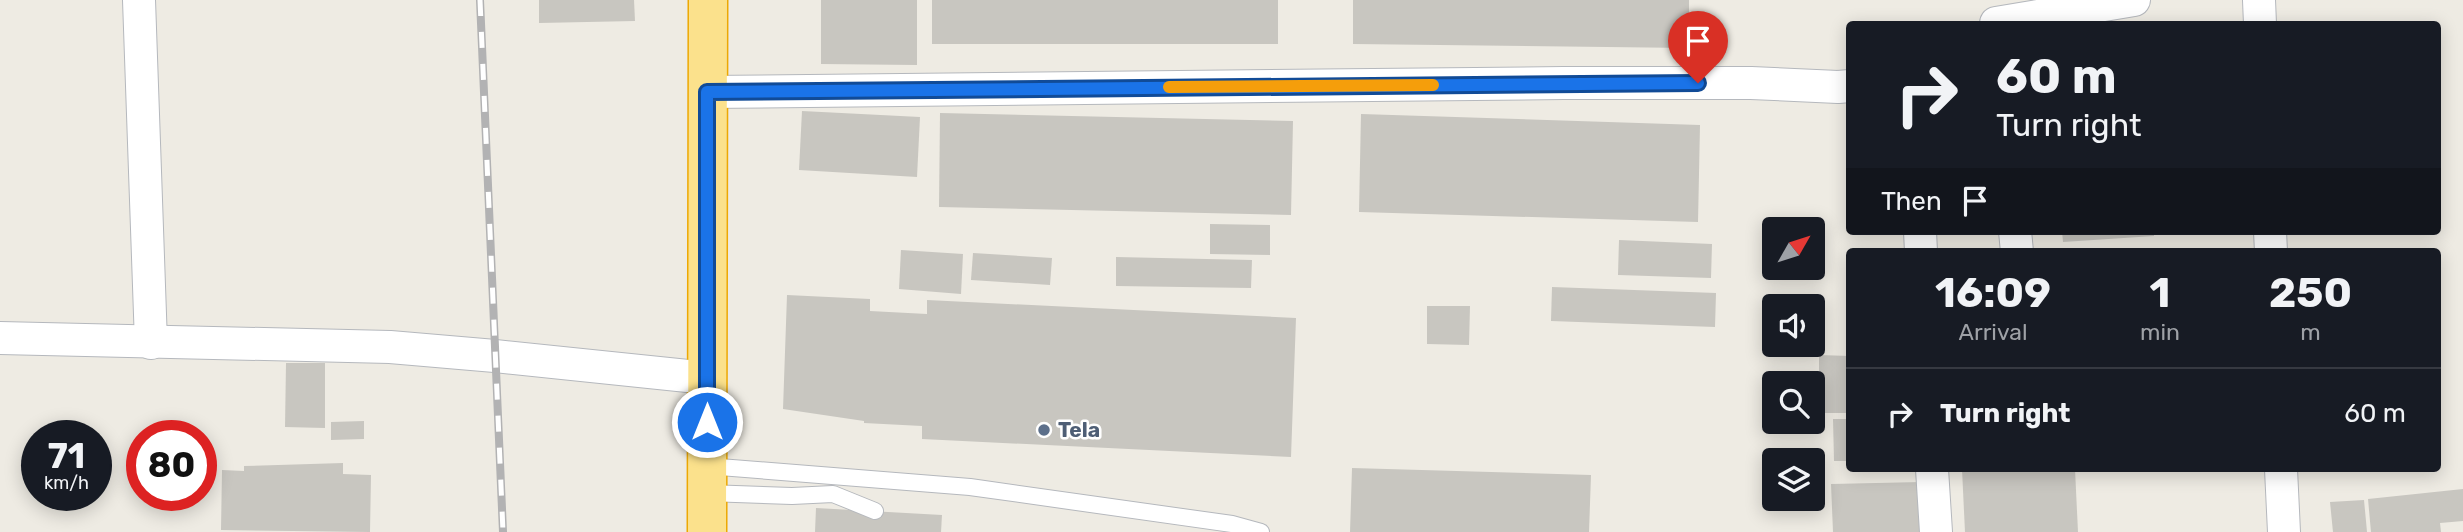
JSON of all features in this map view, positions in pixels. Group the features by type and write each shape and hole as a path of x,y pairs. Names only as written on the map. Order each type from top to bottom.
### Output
{"highway":[{"path":"707,532 708,0"}],"street":[{"path":"139,0 151,343"},
{"path":"2007,21 2134,0"},
{"path":"2259,0 2260,21"},
{"path":"707,92 1564,83 1751,83 1846,86"},
{"path":"0,338 390,347 707,378"},
{"path":"1932,472 1936,532"},
{"path":"2281,472 2284,532"}],"lane":[{"path":"707,480 792,496 834,494 875,511"},
{"path":"707,480 970,487 1232,524 1261,532"}],"building":[{"path":"539,0 634,0 635,21 539,23"},
{"path":"821,0 917,0 917,65 821,64"},
{"path":"932,0 1278,0 1278,44 932,44"},
{"path":"1353,0 1689,0 1689,48 1353,44"},
{"path":"802,111 920,117 917,177 799,170"},
{"path":"940,113 1293,121 1291,215 939,207"},
{"path":"1361,114 1700,125 1698,222 1359,212"},
{"path":"1210,224 1270,225 1270,255 1210,254"},
{"path":"2062,235 2154,235 2154,236 2063,242"},
{"path":"1619,240 1712,244 1711,278 1618,275"},
{"path":"901,250 963,254 961,294 899,289"},
{"path":"973,253 1052,258 1050,285 971,280"},
{"path":"1116,257 1252,260 1251,288 1116,286"},
{"path":"1552,287 1716,293 1715,327 1551,321"},
{"path":"787,295 870,299 870,311 927,314 927,300 1296,318 1291,457 922,439 922,426 864,423 783,409"},
{"path":"1427,306 1470,306 1469,345 1427,344"},
{"path":"1846,356 1846,413 1825,413 1825,371 1819,371 1819,357"},
{"path":"286,363 325,363 325,428 285,427"},
{"path":"1833,419 1846,419 1846,461 1834,461"},
{"path":"364,421 364,439 331,440 331,422"},
{"path":"343,463 343,474 371,475 370,532 221,530 222,470 244,471 244,466"},
{"path":"1352,468 1591,475 1589,532 1350,532"},
{"path":"1962,472 2075,472 2078,532 1965,532"},
{"path":"1921,482 1922,532 1833,532 1831,484"},
{"path":"2463,489 2463,521 2440,523 2441,532 2371,532 2368,499"},
{"path":"2364,500 2367,532 2333,532 2330,502"},
{"path":"816,508 942,515 941,532 815,532"}],"railway":[{"path":"480,0 503,532"}],"slow traffic":[{"path":"1169,87 1433,85"}],"place":[{"name":"Tela","path":"1044,430"}],"route":[{"path":"707,422 707,92 1698,83"}]}
